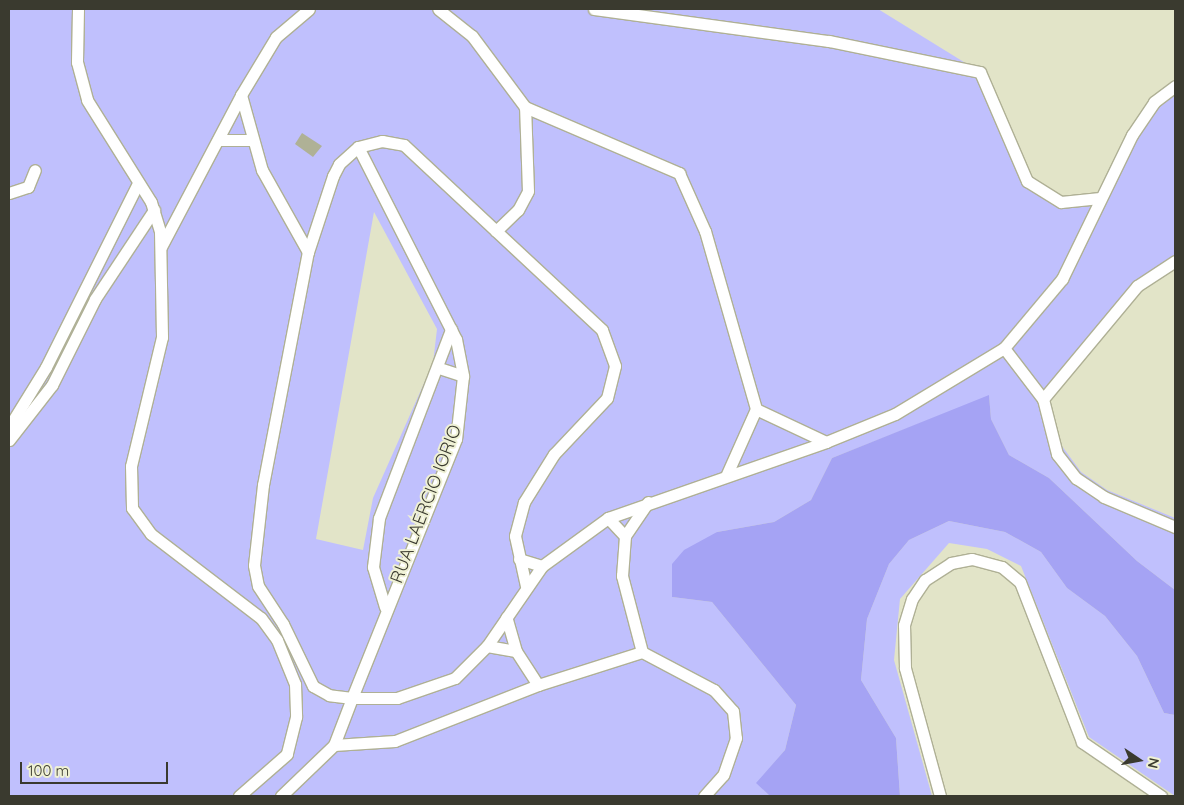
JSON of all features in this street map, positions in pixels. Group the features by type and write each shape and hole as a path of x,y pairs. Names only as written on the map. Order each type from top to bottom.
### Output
{"street":[{"path":"78,9 77,62 87,100 154,210 161,248 160,351 131,466 132,508 152,534 261,618 277,640 295,684 296,717 287,754 239,796"},
{"path":"161,248 241,95 276,37 309,9"},
{"path":"438,9 472,36 525,107 679,174 705,231 756,409 726,476"},
{"path":"594,9 829,41 980,72 1027,181 1060,202 1100,198"},
{"path":"526,586 519,559 516,528 527,494 554,454 607,398 616,366 602,330 404,145 382,141 358,147 339,164 333,176 308,252 257,518 256,581 289,634 315,689 352,698 389,699 440,686 462,673 487,646 526,586 542,566 608,518 648,502 826,442 895,414 1004,348 1062,279 1100,198 1149,108 1175,86"},
{"path":"241,95 250,140 308,252"},
{"path":"496,231 518,210 528,191 525,107"},
{"path":"218,140 250,140"},
{"name":"RUA LAERCIO IORIO","path":"334,745 385,607 458,432 463,376 460,348 358,147"},
{"path":"9,194 28,187 35,170"},
{"path":"9,427 50,358 138,183"},
{"path":"9,440 52,385 95,299 154,210"},
{"path":"1043,400 1137,286 1175,261"},
{"path":"385,607 373,567 377,525 439,368 450,329"},
{"path":"1004,348 1043,400 1057,454 1076,478 1104,496 1175,527"},
{"path":"439,368 463,376"},
{"path":"756,409 826,442"},
{"path":"642,652 623,586 626,536 648,502"},
{"path":"608,518 626,536"},
{"path":"519,559 542,566"},
{"path":"940,796 905,668 904,624 912,599 925,580 951,563 972,559 1002,567 1020,582 1082,742 1161,796"},
{"path":"506,617 516,651 538,685"},
{"path":"487,646 516,651"},
{"path":"281,796 334,745 395,740 538,685 642,652 714,690 733,711 734,751 723,775 704,796"}],"shaded area":[{"path":"9,9 878,9 980,72 1035,188 1064,197 1100,198 1149,108 1175,90 1175,263 1116,311 1043,400 1059,442 1081,472 1107,490 1175,518 1175,590 1137,561 1049,478 1009,455 991,419 989,396 832,458 811,500 774,522 717,532 672,597 712,602 796,705 785,750 757,783 770,796 9,796","holes":["374,212 437,329 433,363 373,498 363,550 316,539"]},
{"path":"989,395 991,419 1009,455 1049,478 1137,561 1175,590 1175,715 1164,713 1137,656 1105,616 1067,588 1041,552 1005,532 949,521 909,540 889,564 867,619 861,680 896,738 900,796 770,796 756,783 785,750 796,705 712,602 672,597 672,564 684,550 717,532 774,522 811,500 832,458"},
{"path":"949,521 1005,532 1041,552 1067,588 1105,616 1137,656 1164,713 1175,715 1175,796 1089,737 1021,566 987,549 949,543 900,599 894,660 932,796 900,796 896,738 861,680 867,619 889,564 909,540"}],"building":[{"path":"302,133 322,146 313,157 295,144"}]}
